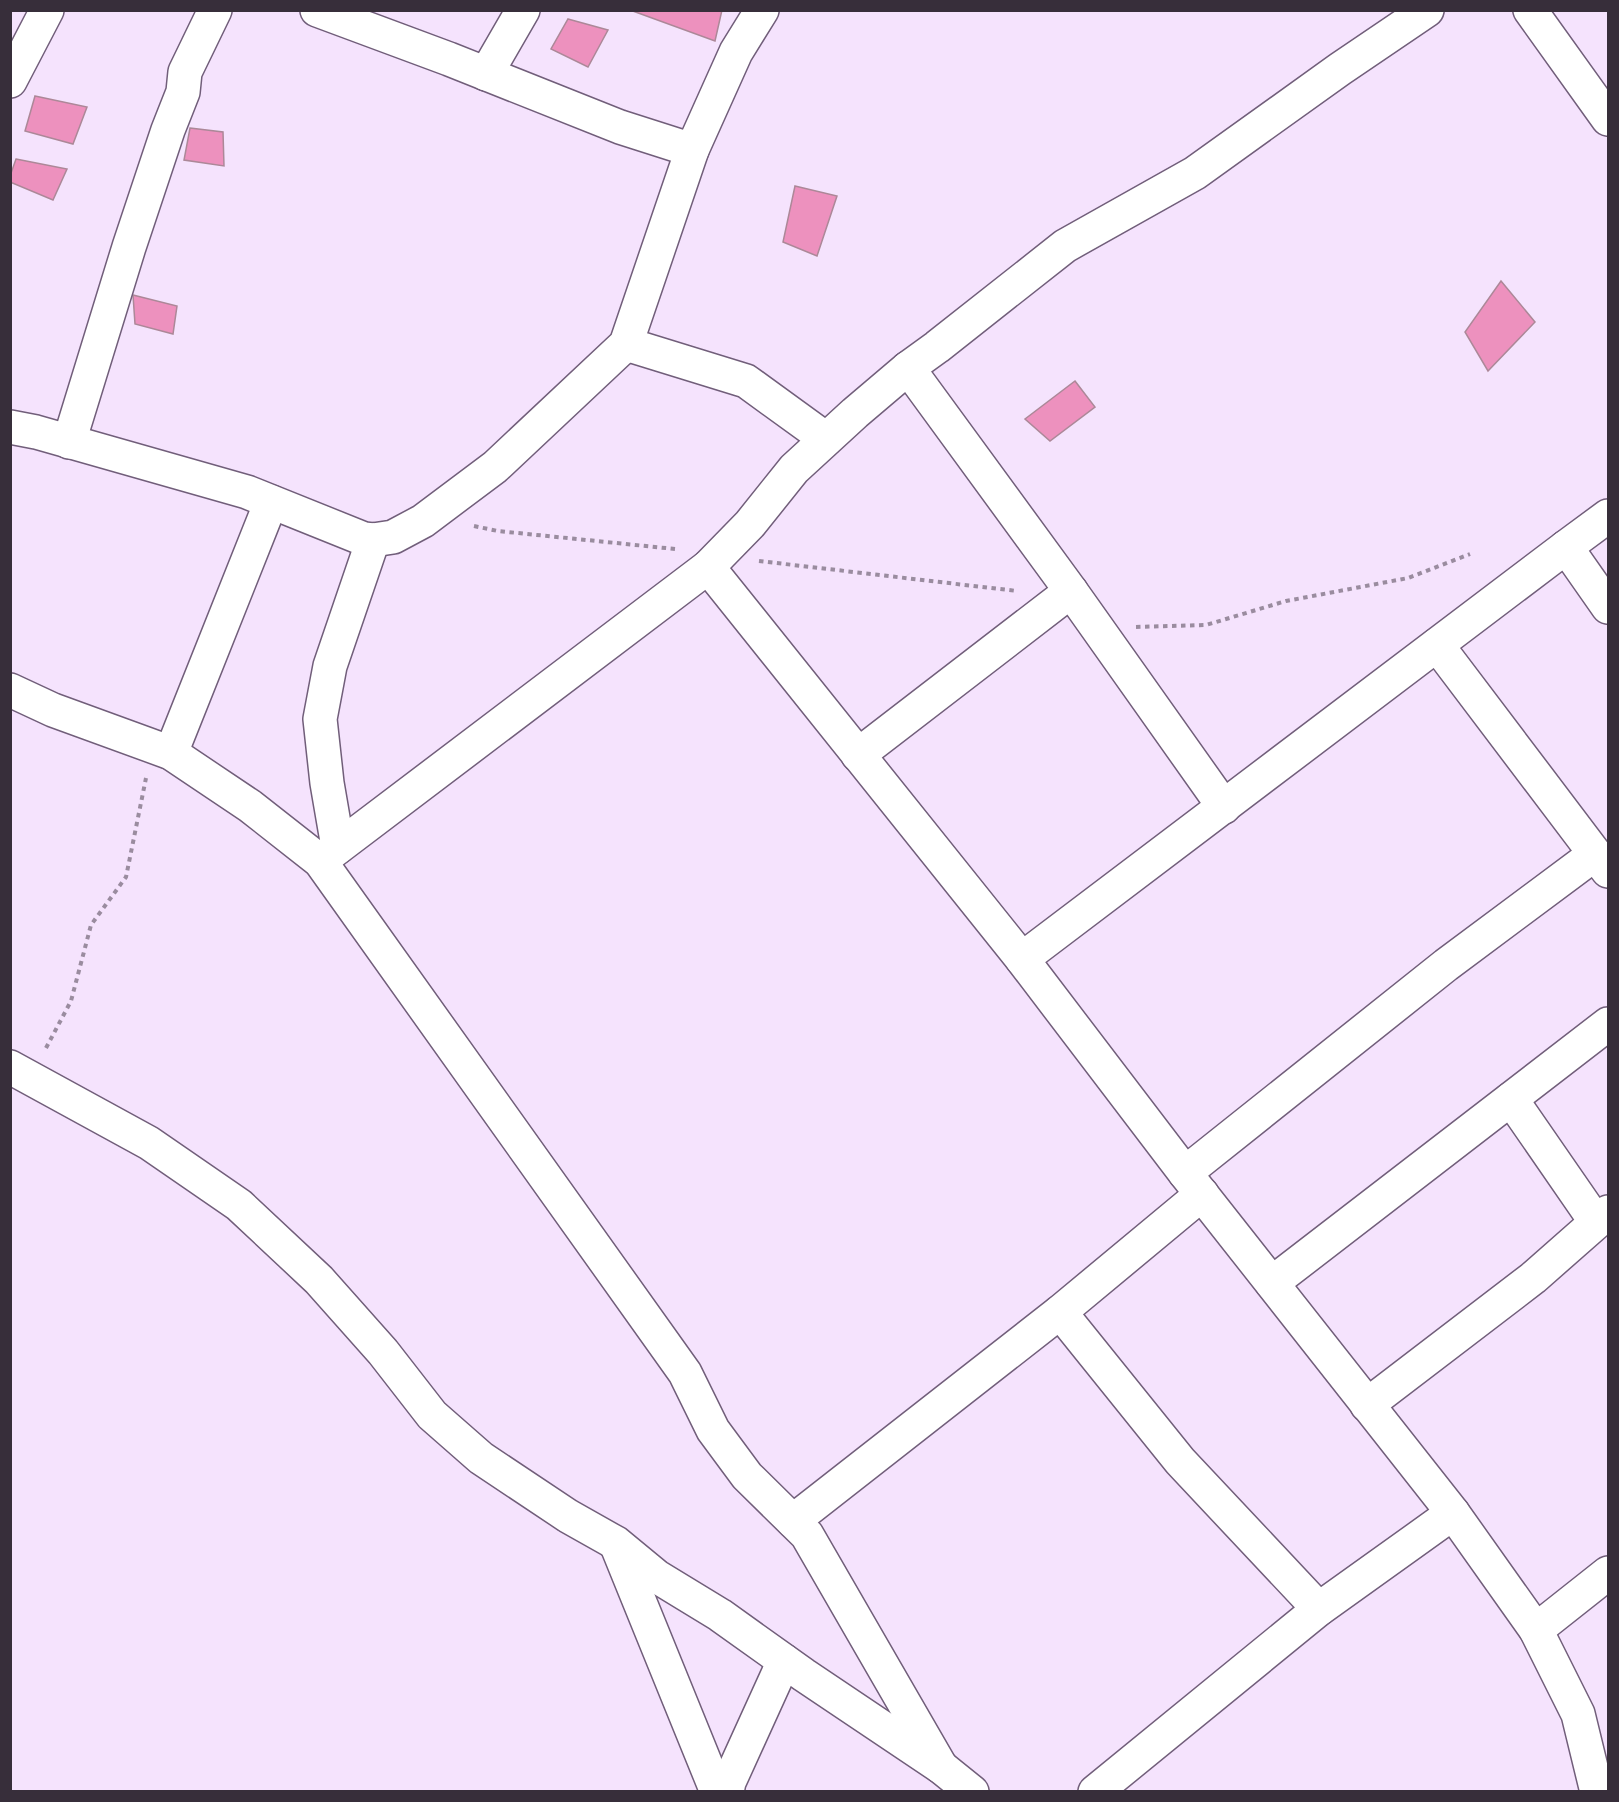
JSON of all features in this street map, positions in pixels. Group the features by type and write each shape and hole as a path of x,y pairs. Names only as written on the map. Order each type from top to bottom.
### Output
{"street":[{"path":"10,81 47,10"},
{"path":"69,442 129,247 183,92 185,72 215,10"},
{"path":"316,10 389,23 486,74 620,127 692,150"},
{"path":"486,74 523,10"},
{"path":"10,427 247,492 364,539 393,537 423,520 495,467 626,344 692,150 736,52 762,10"},
{"path":"329,854 708,567 750,524 794,468 826,439 908,368 937,348 1065,246 1195,173 1427,10"},
{"path":"1530,10 1608,119"},
{"path":"626,344 746,381 826,439"},
{"path":"908,368 1071,591 1224,807"},
{"path":"162,749 271,502"},
{"path":"1022,959 1608,516"},
{"path":"329,854 327,783 320,719 330,666 374,540"},
{"path":"1566,547 1608,607"},
{"path":"708,567 1022,959 1193,1184 1453,1513 1536,1630 1578,1714 1597,1791"},
{"path":"858,755 1071,591"},
{"path":"793,1521 1060,1312 1193,1184 1446,965 1602,862 1437,645"},
{"path":"10,690 53,710 162,749 329,854 685,1373 713,1430 747,1476 807,1535 941,1767"},
{"path":"1272,1283 1608,1024"},
{"path":"21,1073 149,1143 239,1205 318,1280 382,1352 432,1415 481,1458 568,1516 616,1543 656,1576 720,1615 941,1767 972,1791"},
{"path":"1367,1405 1533,1278 1602,1217 1511,1099"},
{"path":"1060,1312 1180,1461 1319,1608"},
{"path":"1095,1791 1319,1608 1453,1513"},
{"path":"616,1543 717,1791"},
{"path":"1536,1630 1608,1573"},
{"path":"726,1791 784,1661"}],"path":[{"path":"465,524 498,531 678,549"},
{"path":"1130,627 1206,625 1286,601 1408,578 1470,554"},
{"path":"756,560 1019,591"},
{"path":"21,1073 70,1001 91,925 126,877 162,749"}],"building":[{"path":"630,10 722,10 715,41"},
{"path":"568,19 608,30 588,67 551,49"},
{"path":"35,96 87,107 73,144 25,131"},
{"path":"190,128 223,132 224,166 184,160"},
{"path":"16,159 67,169 53,200 10,182"},
{"path":"795,186 837,196 817,256 783,242"},
{"path":"1501,281 1535,322 1488,371 1465,332"},
{"path":"133,295 177,306 173,334 135,324"},
{"path":"1075,381 1095,407 1050,441 1025,419"}]}
